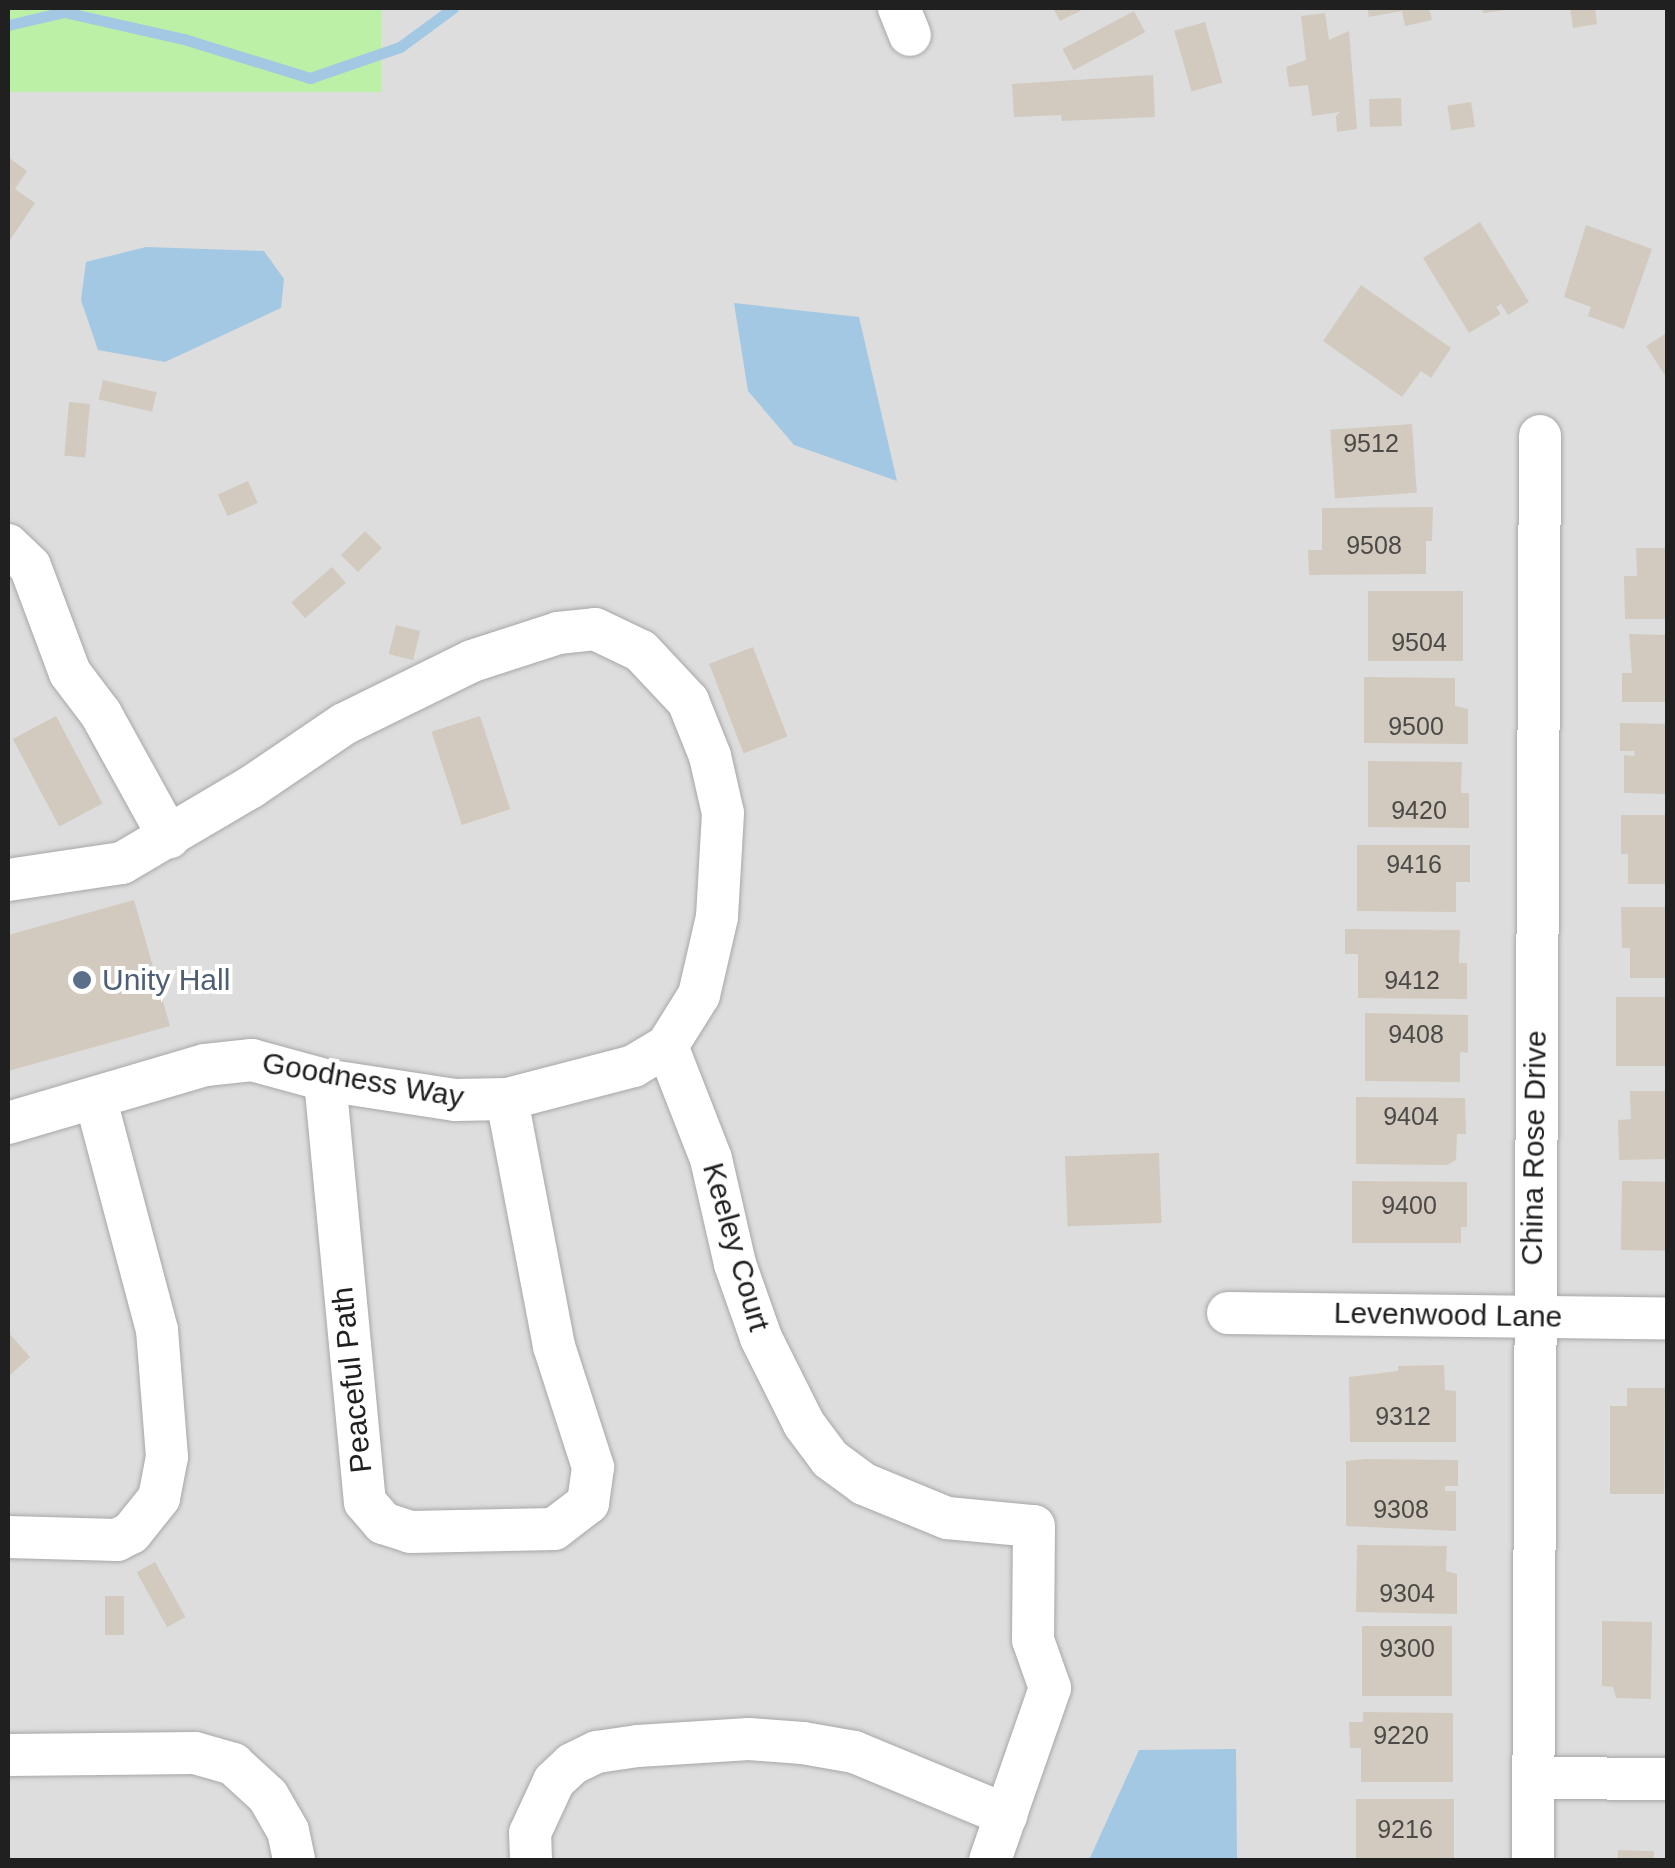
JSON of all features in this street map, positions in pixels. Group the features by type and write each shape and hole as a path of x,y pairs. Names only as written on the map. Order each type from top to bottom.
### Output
{"street":[{"name":"China Rose Drive","path":"1532,1860 1532,1317 1540,436"},
{"path":"8,545 30,566 70,673 102,714 169,837"},
{"name":"Goodness Way","path":"8,880 122,864 344,724 472,661 558,633 595,630 641,651 688,701 710,756 722,813 717,917 700,995 667,1046 634,1066 507,1099 455,1100 325,1080 252,1060 204,1065 8,1124"},
{"name":"Keeley Court","path":"667,1046 711,1159 735,1264 762,1338 804,1424 830,1459 864,1484 947,1518 1034,1526 1033,1640 1050,1688 1006,1814"},
{"name":"Peaceful Path","path":"325,1080 365,1502 383,1523 410,1532 554,1529 588,1503 593,1467 554,1346 507,1099"},
{"path":"8,1537 117,1540 141,1522 158,1498 162,1484 167,1457 156,1330 96,1100"},
{"name":"Levenwood Lane","path":"1228,1313 1668,1318"},
{"path":"531,1860 530,1833 554,1781 572,1764 597,1752 638,1746 749,1739 803,1742 854,1752 1006,1814 990,1860"},
{"path":"8,1754 195,1753 233,1764 268,1796 288,1831 294,1860"},
{"path":"1534,1778 1668,1779"}],"shaded area":[{"path":"381,8 1667,8 1667,1860 8,1860 8,92 379,89"}],"green space":[{"path":"8,8 381,8 381,92 8,92"}],"water":[{"path":"146,247 264,251 284,279 281,308 165,362 98,350 81,300 86,262"},
{"path":"734,303 859,317 897,481 794,445 748,391"},
{"path":"1236,1749 1237,1860 1089,1860 1139,1750"}],"building":[{"path":"1053,8 1086,8 1060,21"},
{"path":"1367,8 1429,8 1432,20 1405,26 1402,11 1369,17"},
{"path":"1482,8 1506,8 1506,10 1483,13"},
{"path":"1570,8 1595,8 1597,24 1573,28"},
{"path":"1134,11 1145,32 1074,70 1062,49"},
{"path":"1325,13 1329,40 1349,31 1357,129 1337,132 1336,116 1340,112 1312,116 1308,85 1289,87 1286,67 1306,60 1301,16"},
{"path":"1205,22 1222,83 1192,91 1174,31"},
{"path":"1153,75 1155,117 1062,121 1061,115 1014,117 1012,84"},
{"path":"1401,98 1402,126 1370,127 1369,99"},
{"path":"1471,102 1475,127 1451,130 1447,106"},
{"path":"8,157 27,171 15,189 35,203 8,243"},
{"path":"1480,222 1529,302 1508,315 1501,304 1496,307 1501,314 1469,333 1423,258"},
{"path":"1586,225 1652,249 1624,329 1588,316 1591,307 1564,297"},
{"path":"1361,285 1451,348 1431,378 1421,371 1402,397 1323,341"},
{"path":"1668,332 1668,380 1646,346"},
{"path":"103,380 157,392 152,412 99,399"},
{"path":"69,402 90,404 85,458 64,456"},
{"path":"1412,424 1417,493 1335,499 1330,430"},
{"path":"248,481 258,503 228,516 218,494"},
{"path":"1433,507 1432,541 1426,541 1426,574 1309,575 1308,550 1322,550 1322,508"},
{"path":"365,531 382,548 358,572 341,555"},
{"path":"1636,548 1668,548 1668,619 1625,619 1624,576 1637,576"},
{"path":"332,567 346,583 305,618 291,602"},
{"path":"1368,591 1463,591 1463,661 1368,661"},
{"path":"396,625 420,631 413,660 389,654"},
{"path":"1629,634 1668,635 1668,702 1622,702 1622,673 1632,673"},
{"path":"753,647 787,737 744,753 709,664"},
{"path":"1364,677 1455,678 1455,706 1468,709 1468,744 1364,743"},
{"path":"56,716 102,803 59,826 13,739"},
{"path":"480,716 510,809 462,825 431,732"},
{"path":"1620,723 1668,724 1668,794 1624,793 1624,755 1634,756 1635,751 1620,751"},
{"path":"1368,761 1462,762 1461,793 1469,793 1469,828 1368,827"},
{"path":"1621,815 1668,815 1668,884 1628,884 1628,854 1621,854"},
{"path":"1357,845 1470,845 1470,882 1456,882 1456,912 1357,911"},
{"name":"Unity Hall","path":"134,900 170,1026 8,1071 8,935"},
{"path":"1621,907 1668,907 1668,978 1630,978 1630,948 1622,948"},
{"path":"1345,929 1460,930 1459,963 1467,963 1467,999 1358,998 1358,954 1345,954"},
{"path":"1616,997 1668,997 1668,1066 1616,1066"},
{"path":"1365,1013 1468,1015 1468,1053 1460,1052 1460,1082 1365,1081"},
{"path":"1630,1091 1668,1091 1668,1159 1619,1160 1618,1120 1631,1119"},
{"path":"1356,1097 1465,1098 1466,1134 1457,1134 1456,1160 1447,1165 1356,1164"},
{"path":"1159,1153 1161,1223 1068,1226 1065,1156"},
{"path":"1352,1181 1467,1182 1467,1227 1461,1227 1461,1243 1352,1243"},
{"path":"1622,1181 1668,1182 1667,1251 1621,1250"},
{"path":"8,1332 30,1357 8,1377"},
{"path":"1444,1365 1445,1390 1456,1391 1456,1442 1350,1442 1349,1377 1398,1371 1398,1366"},
{"path":"1627,1388 1665,1388 1664,1494 1610,1494 1610,1406 1627,1406"},
{"path":"1458,1460 1458,1486 1445,1486 1445,1491 1456,1491 1456,1531 1346,1526 1346,1461"},
{"path":"1357,1545 1447,1546 1446,1571 1457,1574 1457,1614 1356,1612"},
{"path":"155,1562 186,1617 167,1627 137,1572"},
{"path":"105,1596 124,1596 124,1635 105,1635"},
{"path":"1602,1621 1652,1622 1651,1699 1616,1698 1613,1687 1602,1686"},
{"path":"1362,1626 1452,1626 1452,1696 1362,1696"},
{"path":"1363,1712 1453,1713 1453,1782 1361,1782 1361,1748 1350,1748 1349,1722 1363,1722"},
{"path":"1356,1799 1454,1799 1454,1860 1356,1860"},
{"path":"1618,1850 1654,1851 1654,1860 1618,1860"}],"waterway":[{"path":"8,25 64,12 184,39 310,78 400,47 453,8"}],"place":[{"name":"Unity Hall","path":"82,980"}]}
